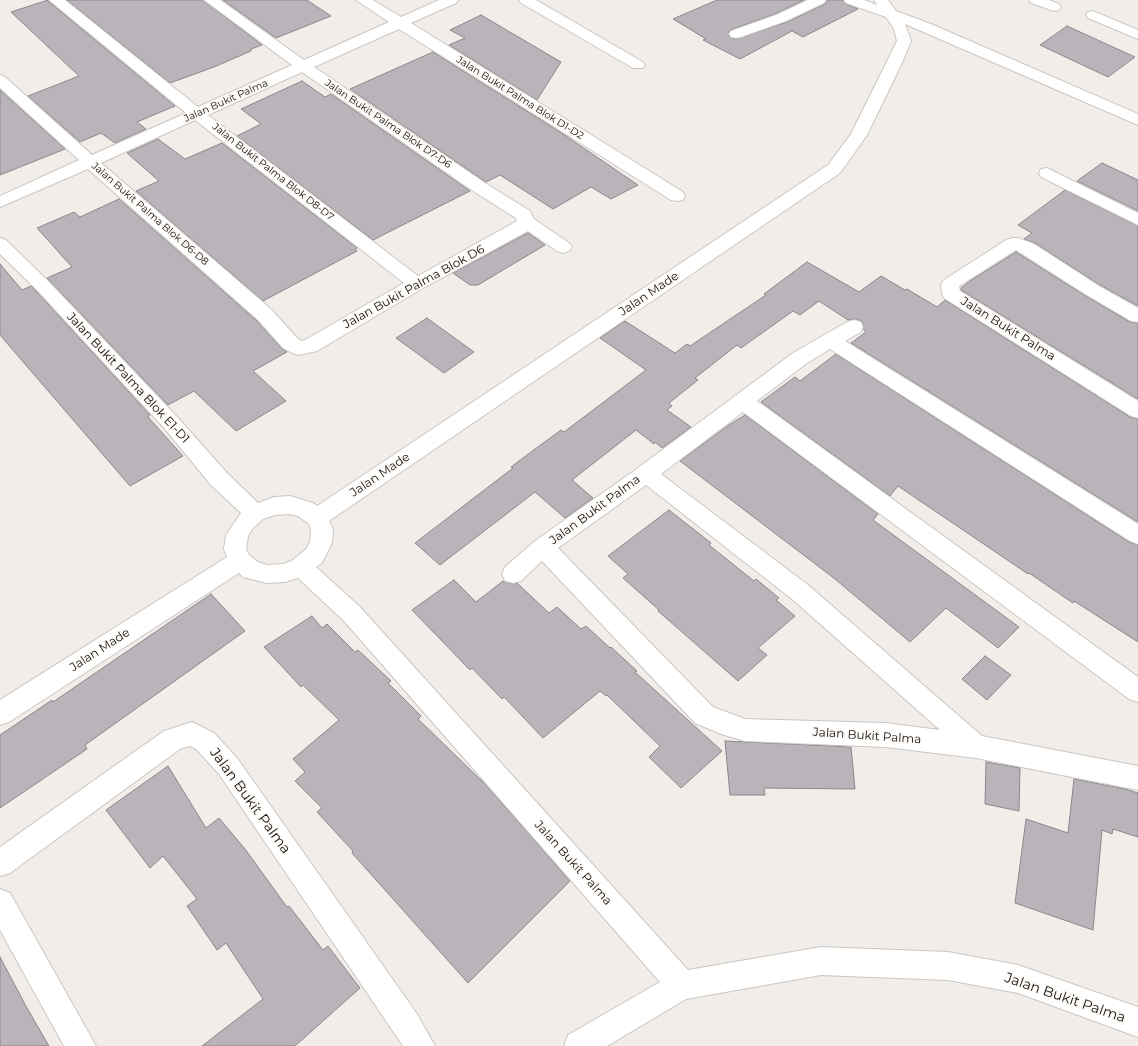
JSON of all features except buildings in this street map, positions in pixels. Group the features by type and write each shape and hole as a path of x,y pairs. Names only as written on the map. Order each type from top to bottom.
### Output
{"street":[{"name":"Jalan Bukit Palma Blok D8-D7","path":"56,0 198,114 417,284"},
{"name":"Jalan Bukit Palma Blok D7-D6","path":"211,0 304,67 524,215 526,222 564,247"},
{"name":"Jalan Bukit Palma Blok D1-D2","path":"363,0 678,196"},
{"name":"Jalan Bukit Palma","path":"0,202 451,0"},
{"path":"526,0 638,65"},
{"path":"736,34 781,18 819,0"},
{"path":"851,0 932,14"},
{"path":"1036,0 1054,7"},
{"path":"884,5 974,48 1138,120"},
{"name":"Jalan Made","path":"316,518 834,169 859,134 896,63 904,41 901,29 884,5"},
{"path":"1093,15 1138,35"},
{"path":"1080,79 1138,105"},
{"name":"Jalan Bukit Palma Blok D6-D8","path":"0,80 89,161 265,315 290,343 299,348"},
{"path":"1047,173 1138,220"},
{"name":"Jalan Bukit Palma Blok D6","path":"299,348 310,346 417,284 522,227 526,222"},
{"name":"Jalan Bukit Palma Blok E1-D1","path":"0,244 43,286 172,424 219,479 255,513"},
{"name":"Jalan Bukit Palma","path":"1138,316 1092,290 1028,248 1018,244 1012,244 950,284 951,294 1138,411"},
{"name":"Jalan Bukit Palma","path":"513,574 543,547 646,474 800,358 854,327"},
{"path":"831,341 1138,535"},
{"path":"742,401 1138,691"},
{"name":"Jalan Bukit Palma","path":"646,474 800,592 976,746"},
{"path":"290,505 305,509 316,518 322,529 321,543 314,556 300,567 284,573 267,574 251,570 240,561 235,549 237,535 244,522 255,513 274,506 290,505"},
{"name":"Jalan Bukit Palma","path":"543,547 704,715 722,723 745,730 885,735 976,746 1138,778"},
{"name":"Jalan Made","path":"0,714 240,561"},
{"name":"Jalan Bukit Palma","path":"300,567 352,614 682,985"},
{"name":"Jalan Bukit Palma","path":"0,863 173,739 192,734 205,740 228,766 407,1024 420,1046"},
{"path":"0,903 81,1046"},
{"name":"Jalan Bukit Palma","path":"579,1046 682,985 821,961 948,966 1018,979 1138,1022"}]}
